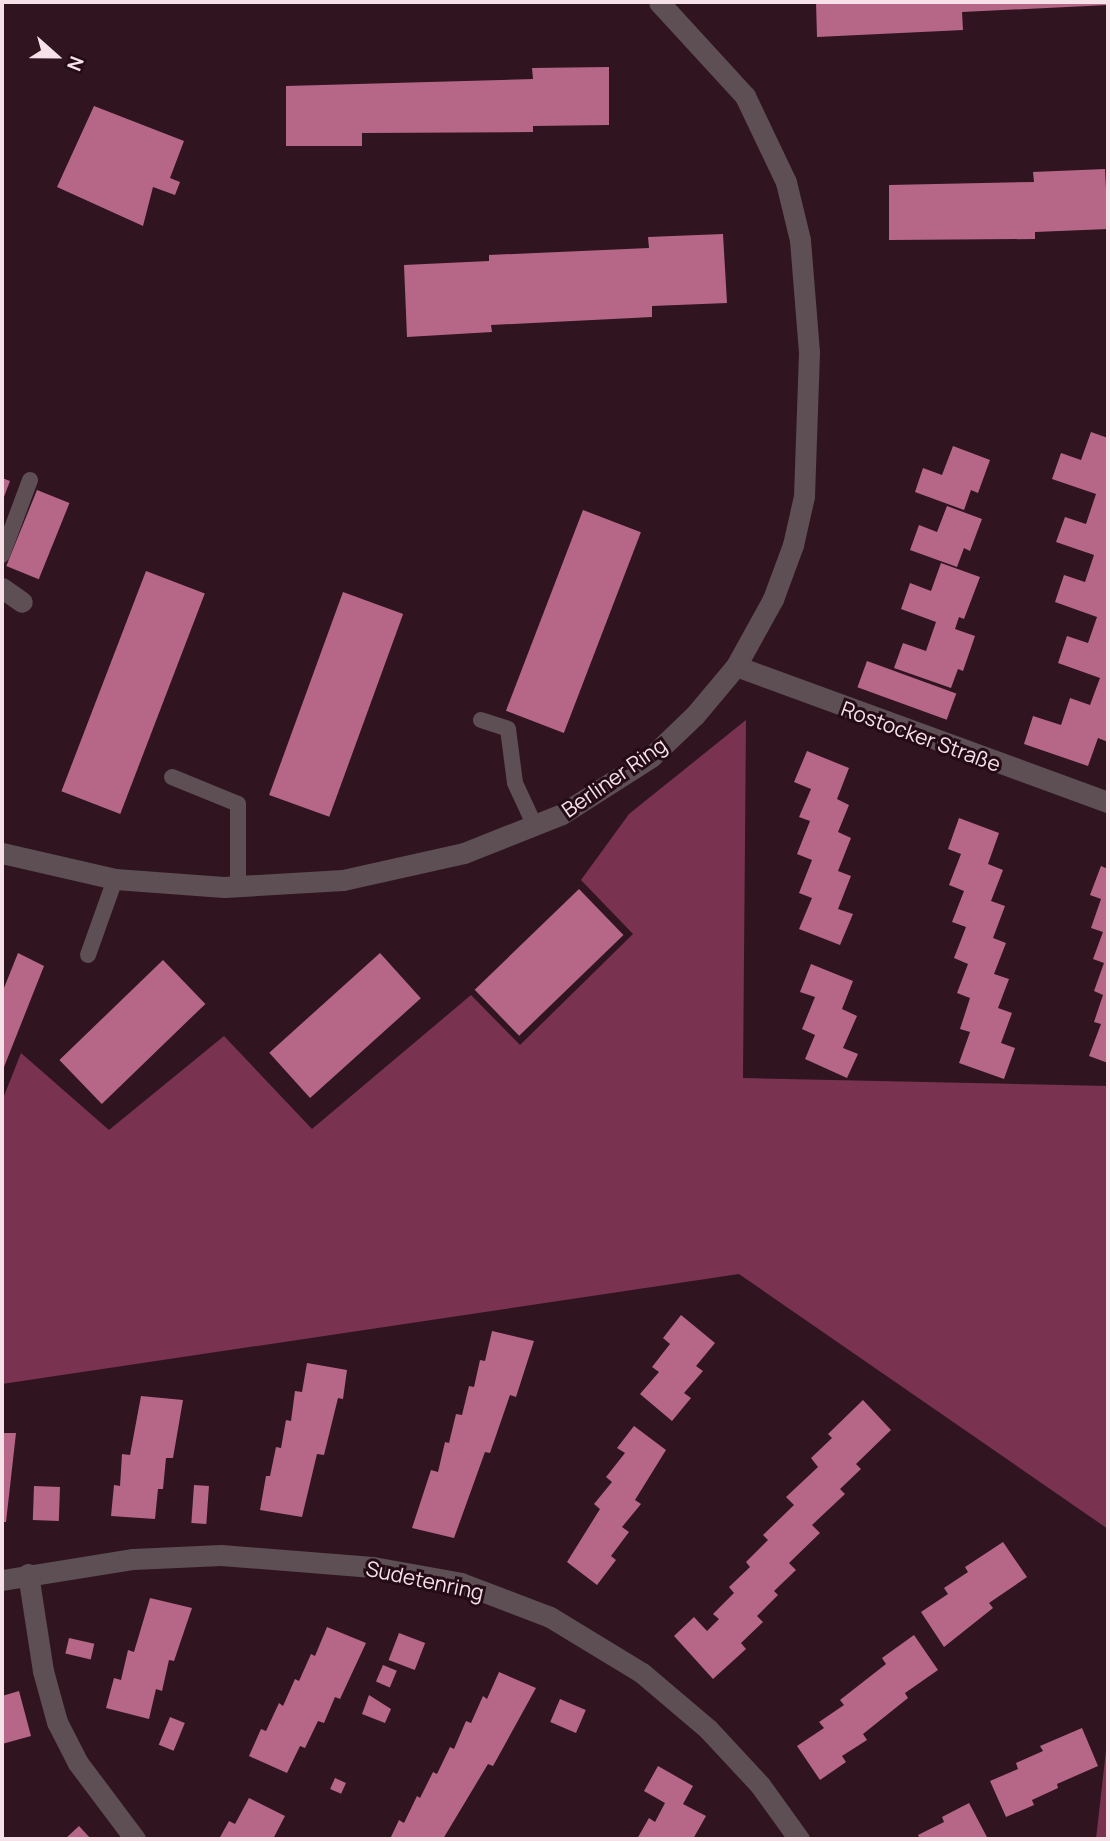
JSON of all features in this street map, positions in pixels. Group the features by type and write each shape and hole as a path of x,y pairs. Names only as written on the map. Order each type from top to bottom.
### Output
{"street":[{"name":"Berliner Ring","path":"2,853 115,879 238,887 316,884 404,868 464,853 535,827 650,757 695,715 736,666 773,599 793,545 804,496 809,352 800,240 786,182 745,96 659,2"},
{"path":"2,588 22,602"},
{"name":"Rostocker Straße","path":"736,666 1108,802"},
{"name":"Sudetenring","path":"2,1580 133,1559 214,1555 373,1567 461,1583 550,1617 642,1673 708,1729 760,1785 799,1839"},
{"path":"28,1574 43,1671 57,1721 78,1763 135,1839"}],"lane":[{"path":"2,555 30,480"},
{"path":"481,720 508,729 515,783 535,827"},
{"path":"172,777 238,804 238,887"},
{"path":"88,955 115,879"}],"shaded area":[{"path":"746,720 743,1078 1108,1086 1108,1529 739,1274 2,1384 2,1101 21,1053 109,1130 224,1036 312,1129 471,995 520,1045 633,934 581,880 629,814"},
{"path":"1108,1733 1108,1839 1096,1839"}],"building":[{"path":"816,2 1108,2 1108,5 962,12 963,30 817,37"},
{"path":"609,67 609,125 533,126 533,132 362,133 362,146 286,146 286,86 533,79 532,68"},
{"path":"94,106 184,141 170,178 180,182 175,195 153,187 143,226 57,187"},
{"path":"1105,169 1108,229 1035,232 1035,239 889,240 889,185 1034,182 1033,172"},
{"path":"723,234 727,303 652,306 652,317 491,325 492,332 407,337 404,265 489,261 489,255 649,248 648,237"},
{"path":"1091,432 1108,438 1108,742 1098,738 1088,766 1024,744 1033,716 1061,725 1070,698 1090,705 1100,678 1058,663 1067,636 1088,643 1097,617 1055,602 1064,575 1085,582 1094,555 1056,542 1065,517 1086,524 1096,494 1052,479 1061,453 1081,460"},
{"path":"953,446 990,460 978,493 971,490 964,510 915,492 923,468 942,475"},
{"path":"2,478 10,481 2,502"},
{"path":"37,490 69,503 39,579 6,566"},
{"path":"947,506 982,519 970,551 964,548 957,567 910,550 919,525 937,532"},
{"path":"583,510 641,532 564,733 506,711"},
{"path":"941,563 980,577 964,619 959,617 955,629 975,636 963,671 958,669 951,688 894,668 903,643 926,651 936,622 901,609 910,583 931,591"},
{"path":"146,571 205,594 120,814 61,791"},
{"path":"343,592 403,614 329,817 269,795"},
{"path":"867,661 956,693 947,720 857,687"},
{"path":"807,751 849,768 837,799 849,805 838,832 851,838 838,871 851,876 838,909 853,914 840,945 799,929 812,898 799,893 812,860 797,854 810,821 799,817 811,789 794,782"},
{"path":"959,818 999,833 988,864 1003,870 991,901 1005,906 993,938 1006,943 994,974 1009,979 998,1008 1012,1013 1001,1043 1015,1048 1004,1079 959,1063 970,1032 960,1029 970,998 957,993 968,964 954,958 966,927 952,922 964,891 949,885 961,854 948,849"},
{"path":"1101,866 1108,869 1108,1063 1089,1056 1101,1024 1094,1022 1103,995 1094,991 1104,963 1093,959 1103,932 1091,928 1101,899 1090,895"},
{"path":"579,889 623,935 519,1036 475,990"},
{"path":"18,953 44,966 2,1072 2,993"},
{"path":"380,953 421,998 310,1098 269,1053"},
{"path":"163,960 205,1004 102,1104 59,1060"},
{"path":"811,964 853,981 842,1009 857,1016 843,1048 858,1054 847,1078 805,1059 815,1035 802,1029 815,997 800,992"},
{"path":"681,1315 715,1343 696,1366 703,1371 684,1393 691,1398 672,1421 640,1394 659,1372 652,1367 670,1344 663,1338"},
{"path":"492,1331 534,1341 516,1397 510,1395 490,1453 485,1452 454,1538 412,1528 431,1470 438,1472 445,1442 449,1443 456,1414 462,1415 469,1386 474,1387 480,1360 485,1361"},
{"path":"307,1363 347,1370 343,1399 338,1398 324,1455 317,1454 302,1517 260,1510 266,1476 270,1476 276,1447 281,1448 286,1420 291,1421 295,1391 302,1392"},
{"path":"141,1396 183,1400 173,1458 166,1458 163,1489 158,1489 155,1519 111,1516 114,1485 120,1486 122,1454 130,1455"},
{"path":"863,1400 891,1430 856,1464 861,1469 840,1489 845,1494 812,1525 820,1533 789,1563 796,1570 774,1591 778,1595 757,1616 763,1622 741,1643 746,1649 713,1679 674,1636 694,1617 707,1631 719,1619 713,1614 734,1593 729,1587 750,1567 746,1562 768,1540 763,1535 794,1505 786,1497 818,1467 811,1458 832,1438 828,1434"},
{"path":"634,1426 666,1450 635,1500 641,1504 622,1527 629,1532 611,1556 616,1560 597,1585 567,1562 600,1509 594,1504 612,1482 606,1477 625,1453 617,1448"},
{"path":"2,1433 16,1433 6,1522 2,1522"},
{"path":"194,1485 209,1486 206,1524 191,1523"},
{"path":"34,1486 60,1487 59,1521 33,1520"},
{"path":"1003,1542 1027,1577 989,1603 993,1608 944,1647 921,1612 948,1594 944,1588 968,1572 965,1567"},
{"path":"150,1598 192,1608 174,1661 169,1660 162,1691 156,1689 149,1719 106,1708 114,1678 121,1680 128,1650 134,1652"},
{"path":"327,1627 366,1643 340,1699 335,1697 324,1723 318,1721 305,1748 300,1746 287,1773 249,1756 261,1729 266,1731 279,1703 283,1706 295,1679 299,1681 311,1654 315,1656"},
{"path":"399,1633 425,1643 415,1670 389,1660"},
{"path":"914,1635 938,1670 905,1693 908,1698 863,1734 867,1740 842,1756 846,1762 820,1780 797,1746 824,1728 819,1722 844,1705 840,1700 886,1664 882,1658"},
{"path":"69,1638 94,1644 91,1659 65,1654"},
{"path":"383,1665 397,1671 390,1687 376,1682"},
{"path":"499,1672 536,1688 493,1766 488,1764 443,1839 390,1839 399,1820 404,1823 433,1772 437,1774 450,1747 454,1749 466,1721 471,1723 483,1696 487,1699"},
{"path":"19,1691 31,1736 2,1744 2,1696"},
{"path":"369,1695 391,1709 385,1723 362,1714"},
{"path":"560,1699 586,1710 576,1733 550,1722"},
{"path":"170,1717 185,1723 174,1751 159,1745"},
{"path":"1082,1728 1098,1766 1057,1784 1058,1788 1032,1800 1034,1805 1006,1817 990,1781 1018,1769 1016,1763 1043,1751 1040,1746"},
{"path":"658,1766 693,1786 683,1804 706,1816 693,1839 637,1839 649,1818 655,1822 665,1803 644,1791"},
{"path":"335,1778 346,1783 341,1794 330,1789"},
{"path":"249,1798 285,1816 273,1839 219,1839 229,1821 235,1824"},
{"path":"969,1803 988,1839 920,1839 918,1835 944,1822 942,1817"},
{"path":"79,1826 91,1839 65,1839"}]}
